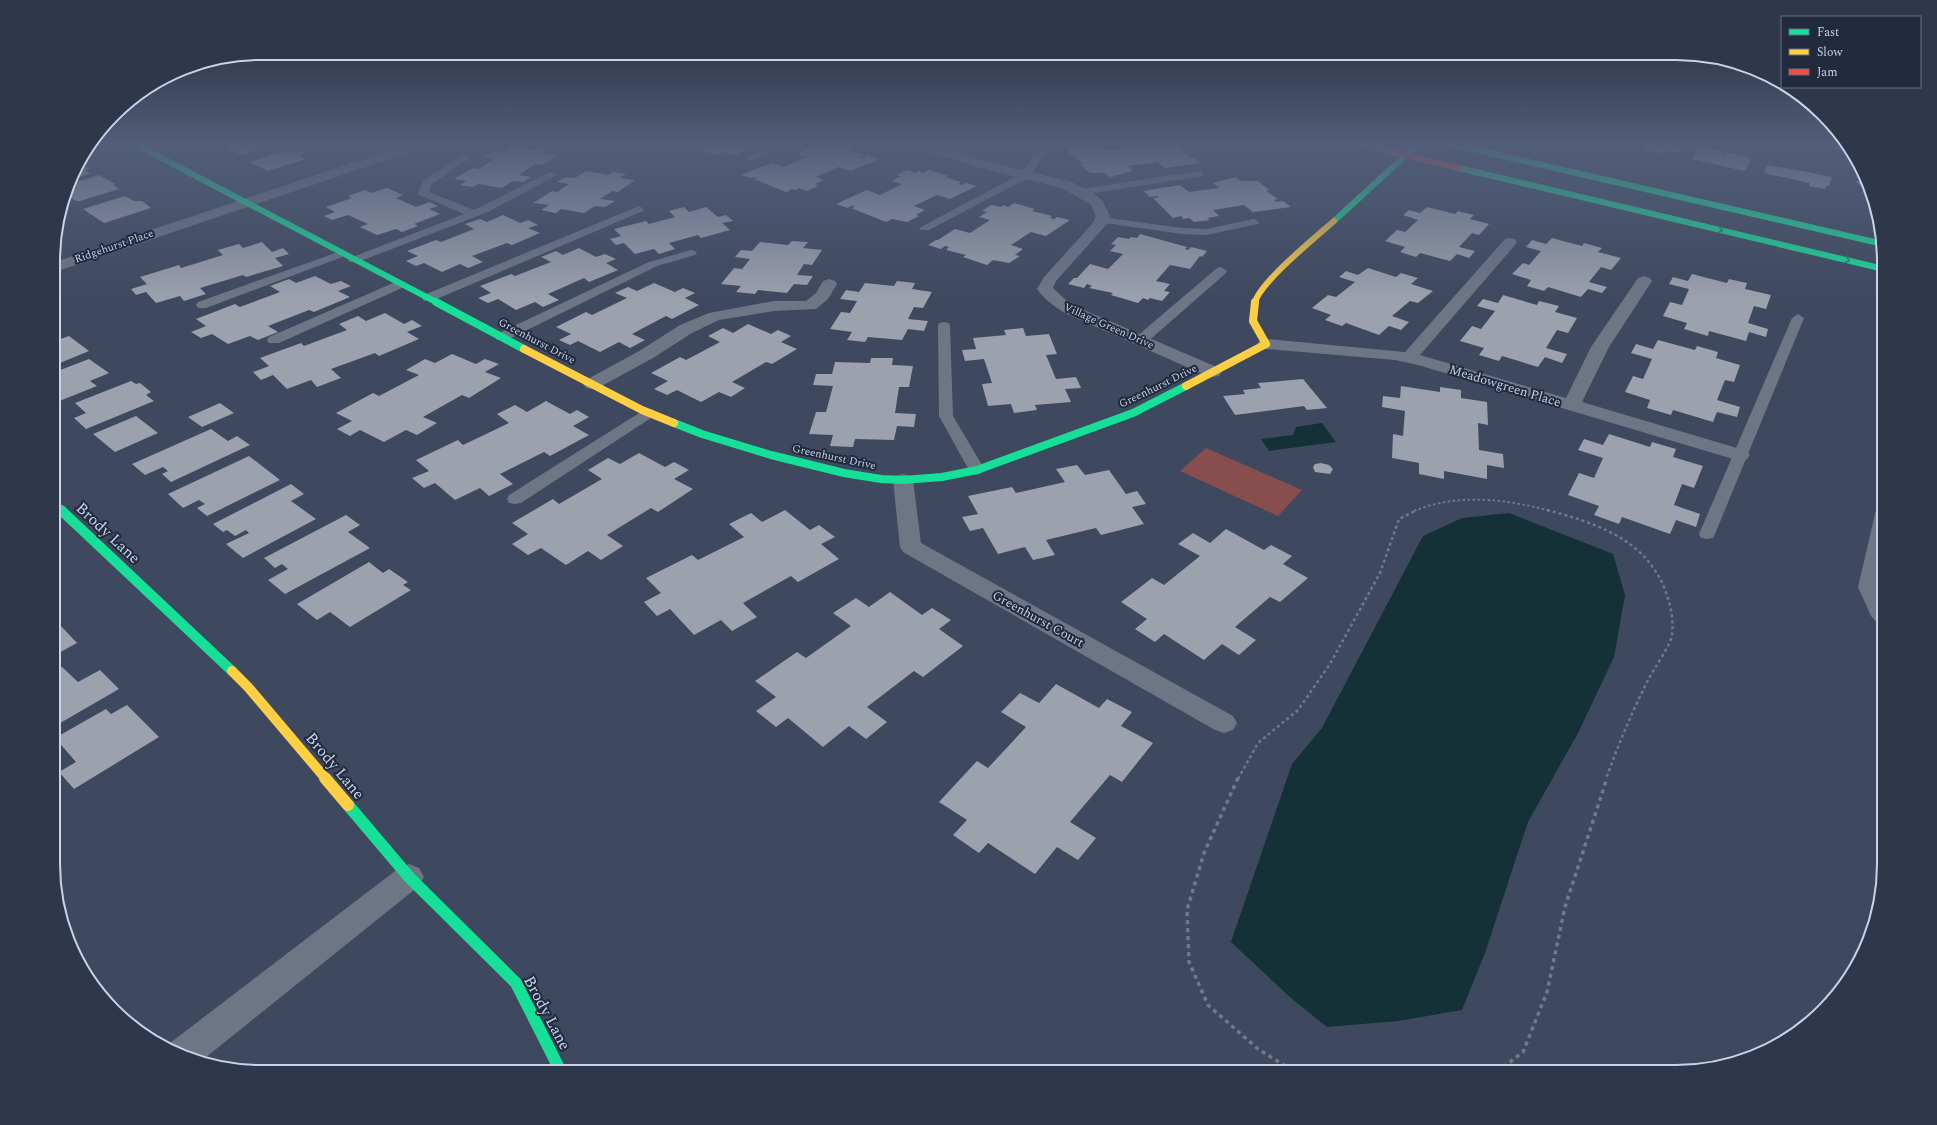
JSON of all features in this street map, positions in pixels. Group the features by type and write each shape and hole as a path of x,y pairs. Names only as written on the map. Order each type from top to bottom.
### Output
{"street":[{"name":"Greenhurst Drive","path":"231,196 285,222 341,254 649,413 702,434 771,456 844,473 881,479 903,480 942,477 977,470 1133,413 1266,344"},
{"name":"Ridgehurst Place","path":"60,265 264,196"},
{"path":"1086,196 1097,203 1103,216 1102,220"},
{"path":"1266,344 1253,321 1256,298 1266,284 1361,196"},
{"path":"1578,196 1877,267"},
{"path":"1674,196 1876,242"},
{"name":"Village Green Drive","path":"1102,220 1049,280 1045,289 1061,304 1071,310 1213,372"},
{"path":"1409,358 1510,242"},
{"path":"1571,405 1600,347 1644,281"},
{"path":"592,384 647,354 686,329 715,316 774,306 810,306 822,296 829,284"},
{"name":"Meadowgreen Place","path":"1266,344 1395,355 1409,358 1740,455"},
{"name":"Greenhurst Court","path":"903,480 910,547 1224,723"},
{"name":"Brody Lane","path":"60,509 248,687 409,877 516,983 557,1065"},
{"path":"187,1051 409,877"}],"lane":[{"path":"432,196 474,214"},
{"path":"354,260 474,214 511,196"},
{"path":"925,228 986,196"},
{"path":"428,298 638,209"},
{"path":"1102,220 1182,231 1206,232 1254,222"},
{"path":"502,337 653,264 691,253"},
{"path":"202,305 341,254"},
{"path":"1141,340 1220,271"},
{"path":"274,340 400,284"},
{"path":"1707,534 1798,318"},
{"path":"944,326 946,416 977,470"},
{"path":"515,499 649,413"},
{"path":"1877,541 1867,586 1877,607"}],"path":[{"path":"1284,1065 1258,1049 1208,1005 1189,962 1187,910 1204,853 1239,776 1258,743 1298,710 1330,664 1380,573 1391,538 1399,519 1406,514 1428,505 1455,501 1497,500 1534,506 1577,518 1614,533 1640,552 1657,572 1671,605 1672,636 1648,680 1616,752 1598,801 1565,907 1547,992 1522,1052 1506,1065"}],"shaded area":[{"path":"1322,423 1336,442 1269,451 1261,439 1293,435 1296,427"},
{"path":"1206,448 1302,490 1278,516 1180,471"},
{"path":"1509,513 1613,554 1625,595 1614,657 1578,733 1528,822 1485,953 1462,1010 1398,1021 1327,1027 1291,998 1231,942 1292,764 1322,728 1423,536 1462,518"}],"building":[{"path":"71,196 98,196 80,201 76,201 71,198"},
{"path":"125,196 134,201 142,201 151,208 104,223 83,209"},
{"path":"348,196 402,196 396,198 416,207 429,202 438,206 429,209 440,214 414,224 418,226 402,232 396,229 377,235 360,227 368,224 348,215 332,220 324,216 335,212 326,207 352,198"},
{"path":"545,196 605,196 600,199 615,201 605,207 595,206 584,213 561,209 556,213 541,210 549,205 533,203"},
{"path":"855,196 936,196 914,206 925,210 916,215 919,216 907,222 892,219 886,222 851,208 855,207 852,205 848,208 836,204"},
{"path":"939,196 957,196 950,199"},
{"path":"1148,196 1273,196 1278,199 1274,200 1276,202 1283,201 1291,207 1253,212 1244,205 1213,210 1219,216 1207,218 1210,220 1194,222 1189,218 1184,219 1181,216 1173,218 1153,198 1158,198 1157,196 1150,197"},
{"path":"1014,203 1035,209 1032,211 1052,216 1050,218 1054,219 1057,217 1070,220 1046,236 1031,232 1011,245 1023,249 1015,255 1020,256 1009,263 993,260 987,265 963,257 966,255 946,250 949,247 945,246 941,249 928,245 955,229 970,233 990,220 979,217 987,212 982,211 991,205 1001,207 1004,205 1008,207"},
{"path":"684,207 689,212 706,207 718,217 726,215 733,221 722,223 730,230 701,238 698,235 669,243 675,249 659,254 654,249 635,254 624,243 616,245 610,239 621,236 614,229 646,221 649,224 675,217 669,211"},
{"path":"1427,207 1455,214 1458,211 1474,215 1470,219 1489,224 1479,235 1472,233 1459,247 1475,251 1469,258 1457,254 1450,261 1420,253 1416,257 1400,252 1405,247 1385,241 1397,230 1405,232 1418,220 1403,215 1409,210 1420,213"},
{"path":"503,215 520,223 528,220 538,225 528,228 540,233 512,245 507,243 472,256 483,262 468,268 460,264 442,272 424,263 416,266 406,261 418,256 407,251 436,240 441,242 474,229 465,224 480,219 487,222"},
{"path":"1140,234 1187,247 1185,249 1188,250 1191,247 1207,251 1202,257 1200,256 1190,269 1170,265 1156,281 1170,284 1164,291 1170,292 1162,301 1143,298 1138,303 1111,295 1113,293 1089,288 1092,286 1087,284 1084,288 1068,284 1074,278 1077,278 1090,264 1108,269 1123,254 1110,251 1116,245 1111,244 1118,237 1129,239 1131,237 1137,238"},
{"path":"1552,238 1582,246 1584,243 1602,248 1598,252 1621,258 1611,270 1601,267 1589,282 1607,287 1602,293 1588,289 1581,297 1548,287 1544,291 1527,286 1531,280 1512,274 1523,263 1529,265 1541,251 1526,247 1532,240 1546,244"},
{"path":"792,241 808,242 803,248 822,250 812,265 804,264 797,275 813,276 807,285 794,284 787,293 758,290 755,294 736,292 741,286 721,284 734,268 742,269 750,259 735,257 741,250 752,251 760,242 788,245"},
{"path":"262,242 272,252 283,248 289,254 275,258 283,266 246,277 243,275 200,288 206,294 184,301 180,296 156,303 146,292 136,295 131,289 147,284 140,277 179,265 181,268 223,255 218,250 239,244 243,248"},
{"path":"579,248 596,257 605,254 616,259 606,263 618,270 589,282 584,278 548,294 559,300 543,307 535,302 516,310 498,299 488,303 478,298 491,293 480,286 511,274 515,276 551,262 541,257 556,251 563,255"},
{"path":"1368,268 1396,277 1401,273 1418,278 1411,284 1433,291 1418,303 1410,301 1392,316 1409,322 1401,330 1389,326 1379,335 1346,323 1342,326 1325,320 1331,315 1312,308 1328,295 1336,297 1355,282 1339,277 1346,271 1358,275"},
{"path":"1692,274 1727,283 1729,279 1747,283 1745,289 1771,295 1766,309 1754,306 1748,323 1768,329 1766,337 1749,332 1746,341 1709,331 1708,336 1684,329 1687,323 1663,316 1670,302 1682,305 1689,289 1669,284 1673,277 1688,281"},
{"path":"315,276 331,284 341,281 351,286 338,291 350,297 314,312 309,310 268,326 278,332 258,340 250,336 228,344 212,334 201,338 191,332 206,326 196,319 235,304 240,307 280,292 270,286 289,279 296,283"},
{"path":"897,281 915,283 912,289 932,292 923,308 914,307 908,319 928,321 924,331 908,329 902,340 868,337 865,342 847,340 852,332 830,329 841,312 850,313 857,301 840,299 846,290 859,292 865,283 894,286"},
{"path":"654,283 675,292 683,288 695,293 685,298 699,305 672,319 666,316 632,334 645,340 630,348 619,342 600,352 578,341 570,345 559,340 571,334 556,327 586,312 592,315 627,298 615,293 628,287 637,291"},
{"path":"1503,295 1537,305 1539,301 1559,306 1555,312 1577,318 1568,333 1557,330 1546,348 1567,354 1562,363 1545,357 1538,367 1502,356 1499,361 1479,355 1484,348 1460,341 1472,326 1481,329 1495,311 1477,306 1483,299 1498,303"},
{"path":"385,313 404,324 412,320 422,326 407,332 419,339 379,356 375,353 331,369 341,378 317,387 311,380 287,389 273,375 261,380 253,372 269,366 260,358 301,343 304,346 347,330 339,324 358,316 366,321"},
{"path":"748,324 771,334 778,330 791,336 781,342 797,349 772,364 766,362 732,382 745,388 731,397 719,392 701,402 677,390 667,395 654,389 668,381 651,373 680,357 686,360 720,342 708,336 723,328 733,333"},
{"path":"1023,328 1026,336 1049,334 1057,354 1046,355 1056,379 1076,377 1081,388 1065,389 1071,402 1035,405 1037,410 1014,413 1011,404 988,406 982,384 992,383 984,359 965,361 962,350 976,349 973,338 1006,335 1004,330"},
{"path":"69,336 89,351 60,363 60,339"},
{"path":"1658,340 1695,350 1697,346 1718,352 1716,358 1740,365 1734,382 1725,380 1717,400 1740,407 1737,417 1717,412 1713,422 1673,410 1671,415 1647,408 1650,400 1625,392 1633,376 1643,379 1652,359 1631,353 1636,344 1653,349"},
{"path":"452,354 476,364 485,359 499,364 485,372 501,378 469,398 462,395 423,417 437,423 417,435 406,430 384,442 360,430 350,436 337,429 352,421 336,413 373,393 379,396 419,375 406,370 425,359 435,363"},
{"path":"871,358 893,358 892,365 913,366 909,387 899,387 895,413 916,414 914,427 897,426 894,440 855,439 853,447 830,446 833,435 809,434 816,412 826,412 833,386 813,385 816,374 832,374 835,362 870,363"},
{"path":"89,359 109,373 90,381 97,386 60,401 60,370"},
{"path":"1303,379 1327,408 1307,410 1304,406 1235,415 1223,396 1245,394 1243,390 1261,388 1258,383"},
{"path":"131,381 136,384 140,383 151,392 146,395 154,401 86,429 74,418 86,413 75,403"},
{"path":"1401,386 1440,392 1440,387 1461,390 1461,398 1487,402 1488,425 1478,423 1479,450 1503,454 1504,468 1487,465 1487,479 1444,471 1444,479 1419,474 1419,463 1392,458 1393,434 1403,436 1405,411 1382,407 1383,396 1400,398"},
{"path":"546,401 570,414 577,410 589,417 573,426 589,435 550,456 544,452 500,474 513,484 489,496 480,488 455,500 435,483 424,488 412,478 429,471 416,460 458,440 463,445 509,423 497,414 515,405 527,412"},
{"path":"220,403 234,413 202,427 188,417"},
{"path":"136,416 158,433 115,452 93,434"},
{"path":"211,429 228,441 237,436 250,445 171,482 162,474 168,471 163,467 145,475 132,464"},
{"path":"1609,434 1650,447 1652,442 1676,449 1673,457 1703,466 1694,488 1682,484 1674,505 1700,514 1696,527 1676,520 1670,534 1622,517 1619,524 1594,515 1599,506 1568,495 1579,473 1594,478 1603,458 1578,450 1584,439 1603,445"},
{"path":"639,453 665,467 674,462 689,470 674,479 693,489 658,512 651,508 607,535 623,546 601,560 588,551 566,565 541,548 528,555 512,544 528,534 512,523 553,499 559,504 602,479 588,470 608,458 620,464"},
{"path":"249,456 280,480 207,516 197,508 205,504 199,500 183,508 168,494"},
{"path":"1321,463 1329,465 1333,469 1330,474 1315,472 1313,467 1315,464"},
{"path":"1077,465 1085,475 1109,470 1126,494 1137,491 1146,504 1132,507 1144,524 1101,535 1096,528 1046,540 1055,555 1033,560 1025,547 998,554 983,528 970,531 962,517 978,514 968,496 1012,487 1016,493 1065,482 1056,469"},
{"path":"291,484 304,494 291,501 316,519 243,558 226,544 249,533 246,530 235,536 227,530 223,532 213,524"},
{"path":"785,510 810,530 819,525 835,537 821,544 839,559 798,582 791,576 743,603 757,617 732,631 721,620 694,635 670,609 657,616 644,602 661,593 646,578 692,555 698,560 744,537 729,524 751,513 762,522"},
{"path":"346,515 360,525 348,532 370,548 285,594 268,580 288,569 282,564 275,568 264,558"},
{"path":"1226,529 1264,550 1271,545 1292,556 1283,564 1308,578 1280,602 1270,597 1235,627 1256,640 1239,655 1222,644 1204,660 1164,634 1155,642 1135,629 1147,619 1121,602 1152,578 1164,585 1200,556 1178,544 1193,533 1210,543"},
{"path":"369,562 383,573 389,569 408,582 403,585 411,590 350,627 330,612 317,620 297,604"},
{"path":"890,592 922,615 932,608 951,620 939,629 963,646 923,677 914,671 867,707 887,722 866,739 849,726 823,747 788,718 776,727 756,711 776,697 755,681 797,652 806,658 851,626 833,613 856,598 869,607"},
{"path":"60,625 77,643 60,652"},
{"path":"62,667 78,682 100,670 119,689 60,723 60,668"},
{"path":"1056,684 1099,708 1107,699 1132,712 1121,726 1153,743 1122,782 1110,775 1070,822 1096,838 1078,860 1057,847 1035,874 988,843 979,853 953,835 967,820 939,802 977,761 988,768 1026,727 1001,712 1020,693 1039,703"},
{"path":"127,705 159,737 74,789 60,773 60,771 76,762 60,744 60,735 106,709 111,714"}],"traffic: fast":[{"path":"233,196 524,349"},
{"path":"1334,221 1362,196"},
{"path":"1575,196 1877,267"},
{"path":"1674,196 1876,242"},
{"path":"674,423 702,434 771,455 844,473 881,479 903,480 942,477 977,470 1133,413 1186,386"},
{"path":"60,509 232,671"},
{"path":"348,805 409,877 516,983 557,1065"}],"traffic: slow":[{"path":"1186,386 1266,344 1253,321 1256,298 1266,284 1334,221"},
{"path":"524,349 642,410 674,423"},
{"path":"232,671 248,687 348,805"}]}
